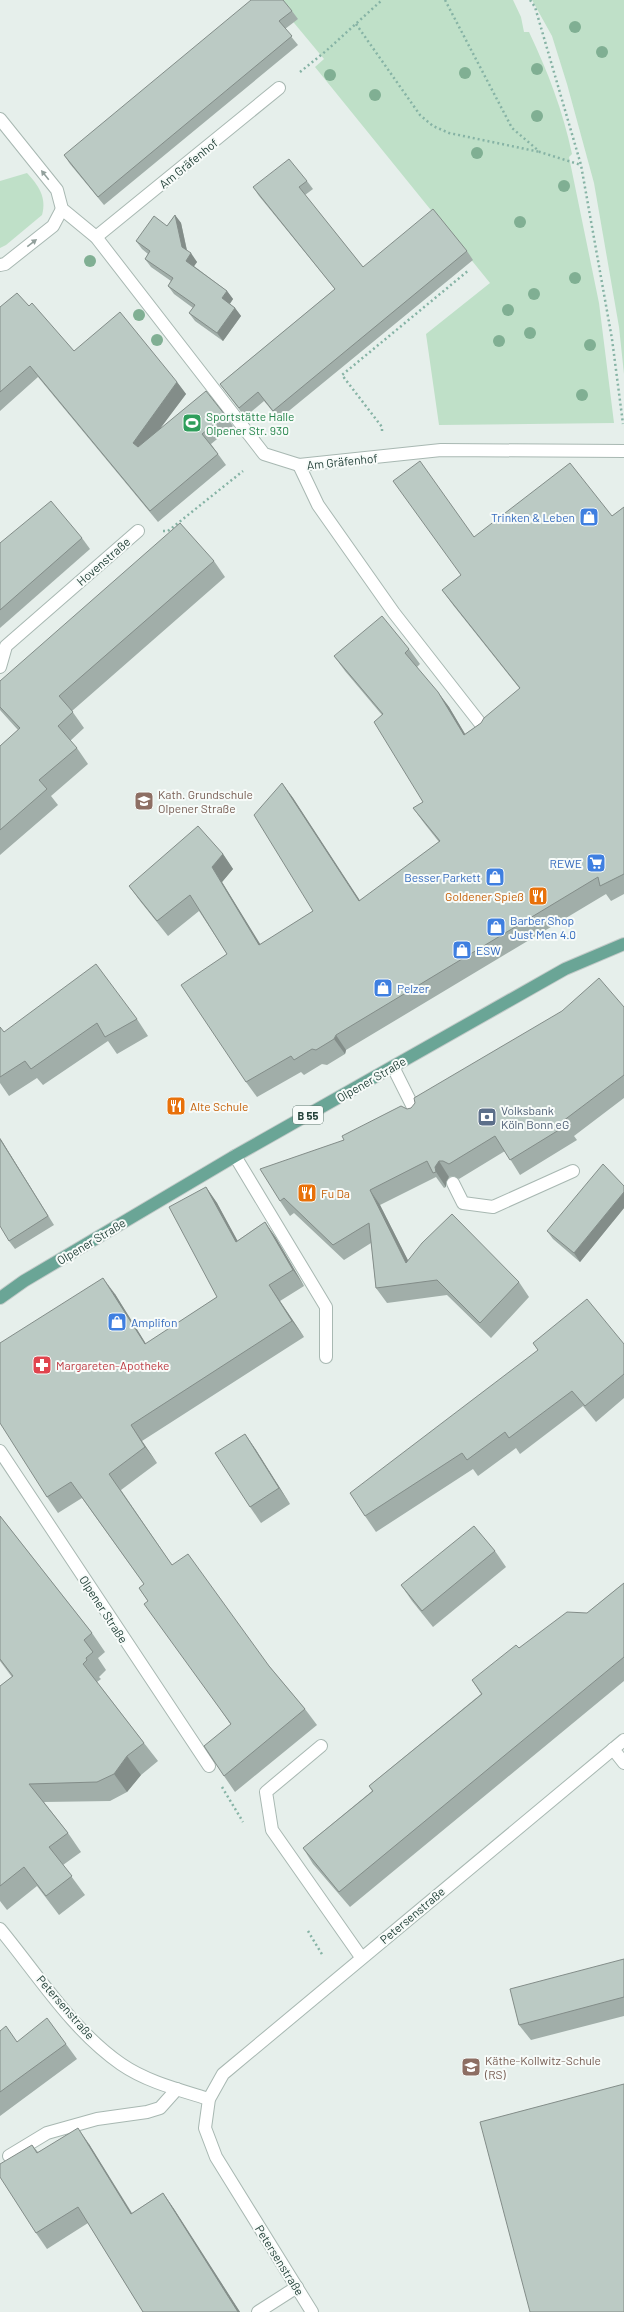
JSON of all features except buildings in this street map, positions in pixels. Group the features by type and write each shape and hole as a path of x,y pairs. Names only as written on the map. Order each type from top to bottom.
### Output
{"main road":[{"name":"Olpener Straße","path":"0,1298 24,1281 235,1156 565,969 624,944"}],"street":[{"name":"Am Gräfenhof","path":"96,238 279,88"},
{"path":"0,119 57,190 62,209 96,238 264,454"},
{"path":"0,265 5,264 53,226 62,209"},
{"name":"Am Gräfenhof","path":"264,454 299,465 441,450 624,451"},
{"path":"299,465 318,505 394,613 487,732"},
{"name":"Hovenstraße","path":"0,667 6,646 138,530"},
{"path":"393,1067 418,1117"},
{"path":"235,1156 326,1307 326,1357"},
{"path":"453,1183 463,1203 493,1207 573,1171"},
{"name":"Olpener Straße","path":"0,1451 209,1766"},
{"name":"Petersenstraße","path":"312,2312 216,2157 205,2128 209,2099 223,2074 624,1740"},
{"path":"321,1746 266,1792 272,1830 361,1958"},
{"path":"613,1749 624,1763"},
{"name":"Petersenstraße","path":"0,1929 83,2031 122,2065 158,2082 209,2099"},
{"path":"9,2156 47,2133 97,2119 148,2112 160,2108 177,2089"},
{"path":"258,2312 297,2287"}],"path":[{"path":"279,88 356,24 382,0"},
{"path":"445,0 512,128 540,152"},
{"path":"530,0 534,7 581,165 612,339 623,427"},
{"path":"356,24 420,115 432,126 450,133 540,152 581,165"},
{"path":"386,456 382,427 342,375 469,270"},
{"path":"167,536 168,531 264,454"},
{"name":"Hovenstraße","path":"138,530 168,531"}],"green space":[{"path":"275,0 513,0 521,17 524,32 529,32 549,77 572,154 569,157 599,303 614,423 439,425 426,334 490,283 315,67 324,59"},
{"path":"532,0 624,0 624,374 619,327 594,183 567,84 552,36"},
{"path":"27,173 35,182 42,197 42,215 6,245 0,248 0,181"}],"place":[{"name":"Sportstätte Halle Olpener Str. 930","path":"192,423"},
{"name":"Trinken & Leben","path":"589,517"},
{"name":"Kath. Grundschule Olpener Straße","path":"144,801"},
{"name":"REWE","path":"596,863"},
{"name":"Besser Parkett","path":"495,877"},
{"name":"Goldener Spieß","path":"538,896"},
{"name":"Barber Shop Just Men 4.0","path":"496,927"},
{"name":"ESW","path":"462,950"},
{"name":"Pelzer","path":"383,988"},
{"name":"Alte Schule","path":"176,1106"},
{"name":"Volksbank Köln Bonn eG","path":"487,1117"},
{"name":"Fu Da","path":"307,1193"},
{"name":"Amplifon","path":"117,1322"},
{"name":"Margareten-Apotheke","path":"42,1365"},
{"name":"Käthe-Kollwitz-Schule (RS)","path":"471,2067"}]}
